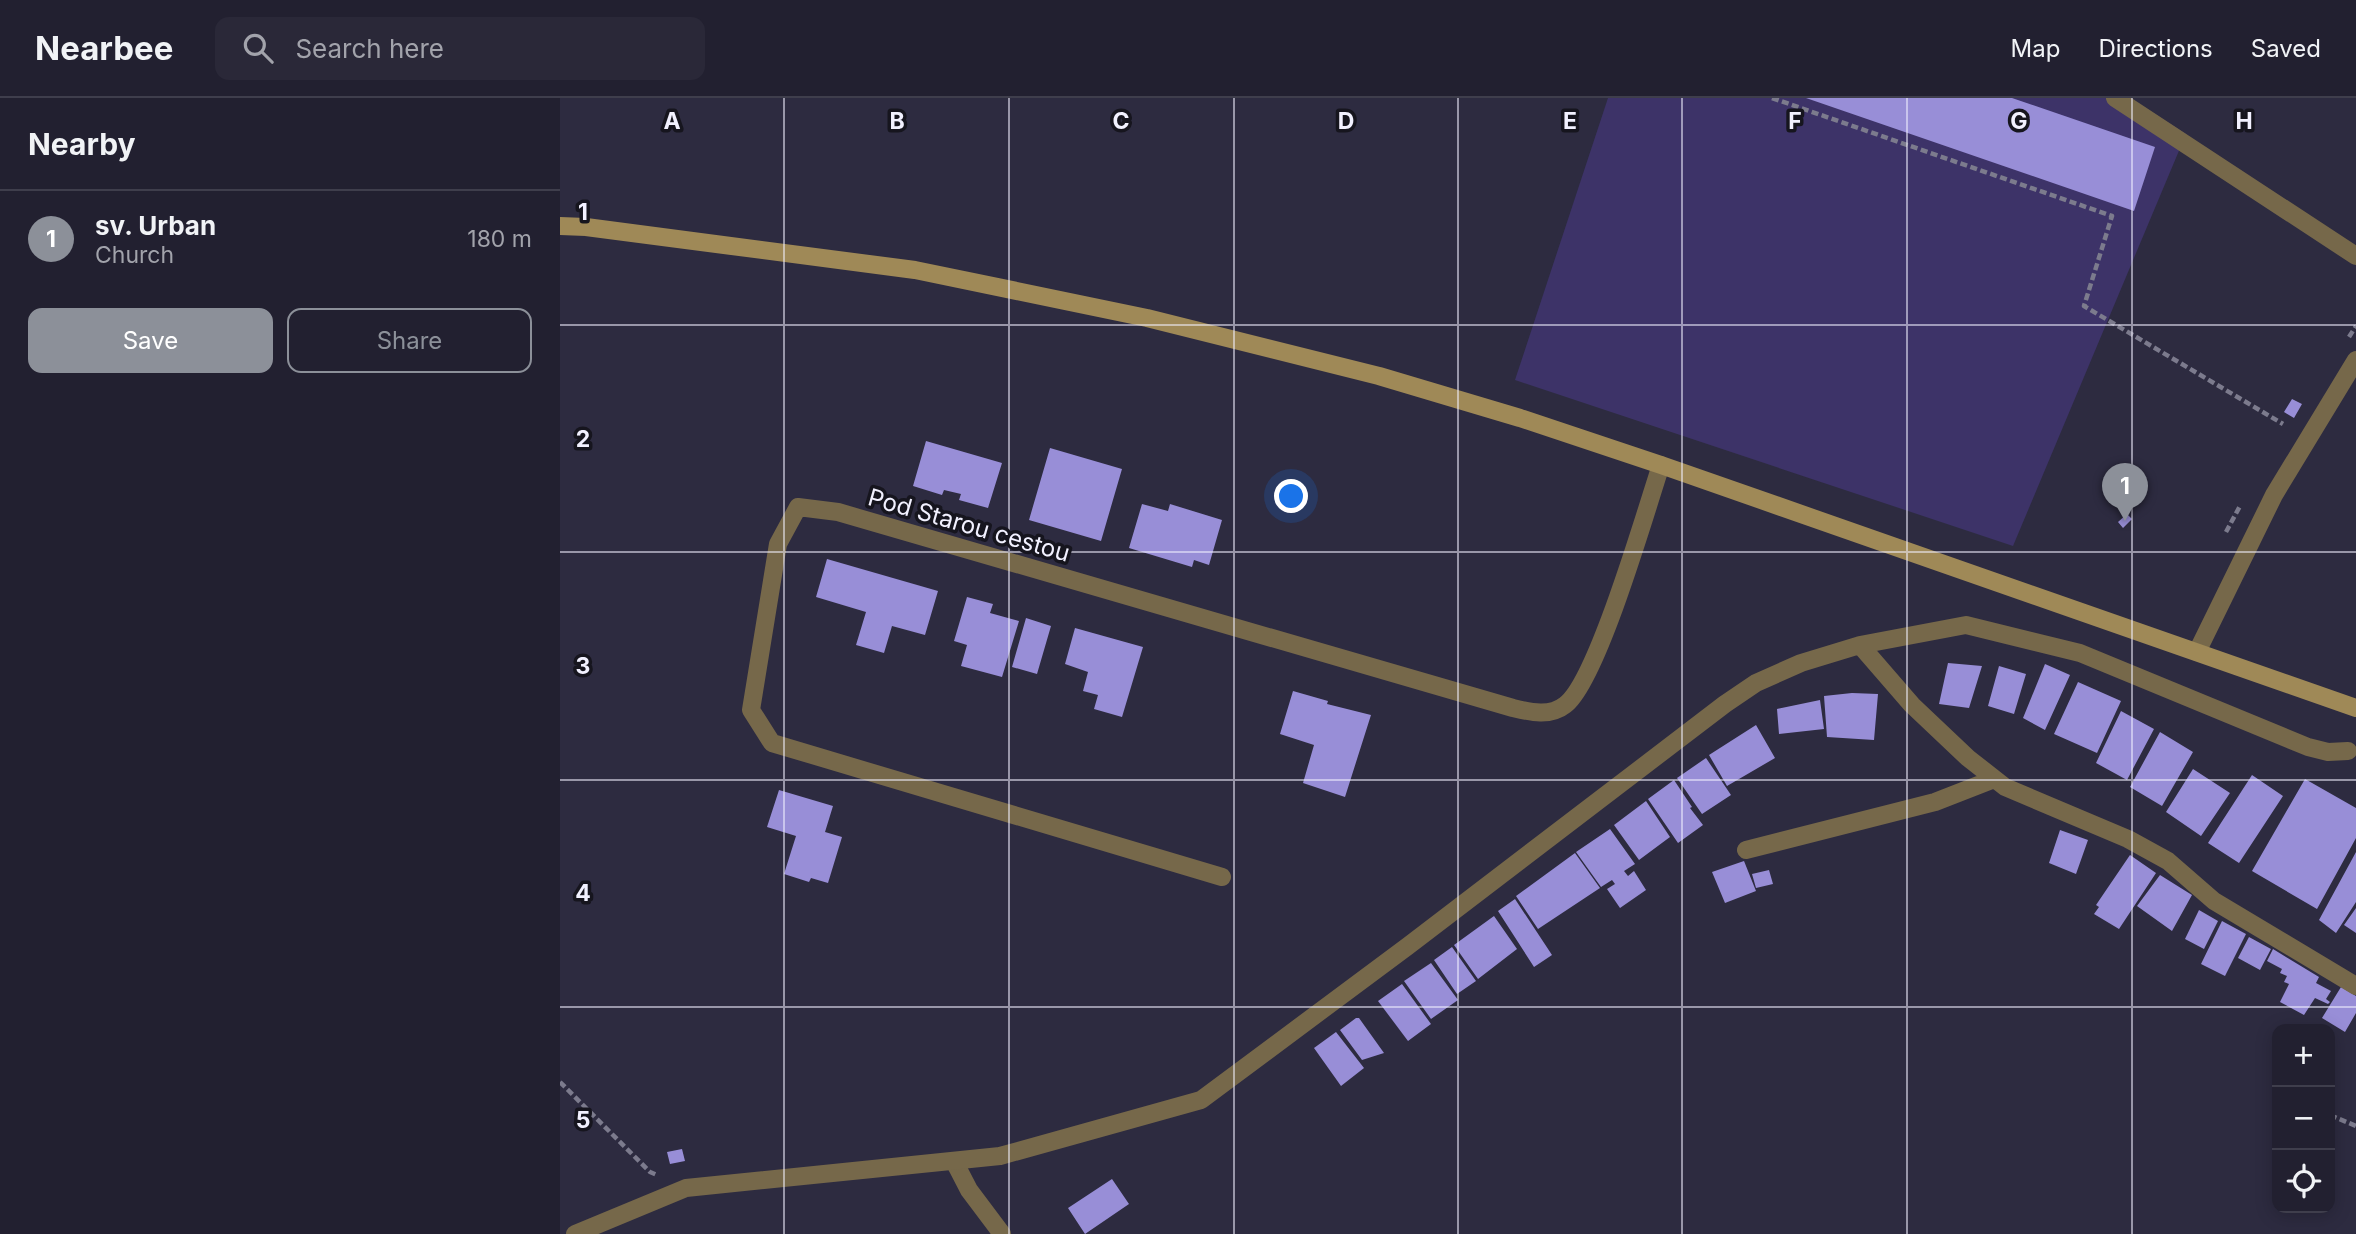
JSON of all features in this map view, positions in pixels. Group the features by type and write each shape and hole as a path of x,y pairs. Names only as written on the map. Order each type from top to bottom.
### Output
{"main road":[{"path":"560,226 586,226 915,270 1147,318 1379,376 1520,418 1661,465 2356,708"}],"street":[{"path":"2115,98 2356,256"},
{"path":"2197,652 2274,495 2356,360"},
{"name":"Pod Starou cestou","path":"1222,877 772,743 751,710 778,544 798,508 838,512 1513,708 1548,713 1573,699 1591,666 1661,465"},
{"path":"575,1234 687,1188 1000,1156 1200,1100 1419,938 1725,704 1775,673 1860,645 1966,625 2080,653 2308,747 2328,752 2353,750"},
{"path":"1860,645 1912,705 1968,758 2005,787 2128,839 2168,861 2214,901 2356,986"},
{"path":"1746,850 1935,802 1994,779"},
{"path":"954,1161 969,1190 1002,1234"}],"path":[{"path":"1772,98 2112,216 2084,306 2283,424"},
{"path":"560,1083 650,1172 687,1188"},
{"path":"2335,1117 2356,1126"}],"shaded area":[{"path":"1608,98 2130,98 2186,134 2013,546 1515,380"}],"building":[{"path":"1806,98 2012,98 2155,147 2134,211"},
{"path":"2292,399 2302,404 2294,418 2284,412"},
{"path":"926,441 1002,463 988,508 959,500 961,494 944,490 942,495 913,486"},
{"path":"1050,448 1122,469 1101,541 1029,520"},
{"path":"1142,504 1168,511 1170,504 1222,520 1209,565 1194,560 1192,567 1129,548"},
{"path":"2127,514 2132,519 2123,528 2118,522"},
{"path":"827,559 938,591 925,635 892,626 884,653 856,645 866,612 816,597"},
{"path":"967,597 993,604 990,613 1019,621 1002,677 961,666 967,645 954,641"},
{"path":"1026,618 1051,626 1037,674 1012,667"},
{"path":"1075,628 1143,647 1122,717 1094,709 1098,695 1083,691 1088,672 1065,664"},
{"path":"1948,663 1982,666 1969,708 1939,704"},
{"path":"2045,664 2070,675 2045,730 2023,718"},
{"path":"1999,666 2026,674 2014,714 1988,706"},
{"path":"2078,682 2121,701 2097,753 2054,734"},
{"path":"1293,691 1328,701 1327,704 1371,715 1345,797 1303,783 1314,745 1280,734"},
{"path":"1878,694 1874,740 1827,737 1824,696"},
{"path":"1820,700 1824,729 1779,734 1777,709"},
{"path":"2121,711 2154,729 2127,780 2096,763"},
{"path":"1756,725 1775,758 1727,786 1709,755"},
{"path":"2160,732 2193,752 2162,806 2130,787"},
{"path":"1706,758 1731,795 1702,814 1677,778"},
{"path":"2193,769 2230,793 2201,836 2166,812"},
{"path":"2252,775 2283,796 2239,863 2208,843"},
{"path":"2305,779 2356,808 2356,838 2317,909 2252,871"},
{"path":"1674,780 1703,825 1678,843 1648,799"},
{"path":"779,790 833,806 825,832 842,837 828,883 811,878 809,882 784,874 796,836 767,827"},
{"path":"1646,801 1670,837 1639,860 1614,825"},
{"path":"1610,829 1635,864 1624,871 1628,876 1634,871 1646,890 1620,908 1607,889 1615,884 1612,880 1601,887 1576,852"},
{"path":"2060,830 2088,840 2076,874 2049,863"},
{"path":"2356,852 2356,902 2336,933 2319,920"},
{"path":"1575,853 1600,888 1538,929 1516,896"},
{"path":"2130,855 2156,873 2119,929 2094,914 2099,907 2096,905"},
{"path":"1744,861 1756,891 1725,903 1712,872"},
{"path":"1769,870 1773,884 1756,888 1752,874"},
{"path":"2160,875 2192,895 2172,931 2137,906"},
{"path":"1515,899 1552,955 1534,967 1498,911"},
{"path":"2356,908 2356,933 2344,925"},
{"path":"2199,910 2218,921 2204,949 2185,939"},
{"path":"1494,916 1517,949 1478,979 1454,945"},
{"path":"2222,921 2246,934 2225,976 2201,964"},
{"path":"2249,937 2271,949 2260,970 2238,958"},
{"path":"1452,947 1476,981 1457,994 1434,960"},
{"path":"2273,949 2319,977 2316,983 2331,991 2326,999 2330,1002 2328,1004 2315,998 2304,1015 2280,1002 2289,984 2284,982 2287,976 2280,973 2282,969 2267,961"},
{"path":"1431,963 1458,1000 1431,1019 1404,981"},
{"path":"1402,984 1431,1024 1408,1041 1378,1001"},
{"path":"2341,987 2356,996 2356,1013 2345,1032 2322,1018"},
{"path":"1359,1018 1384,1053 1362,1060 1340,1030"},
{"path":"1336,1032 1364,1068 1341,1086 1314,1048"},
{"path":"682,1149 685,1161 670,1164 667,1152"},
{"path":"1112,1179 1129,1204 1085,1234 1068,1208"}],"place":[{"name":"sv. Urban","path":"2125,521"}]}
